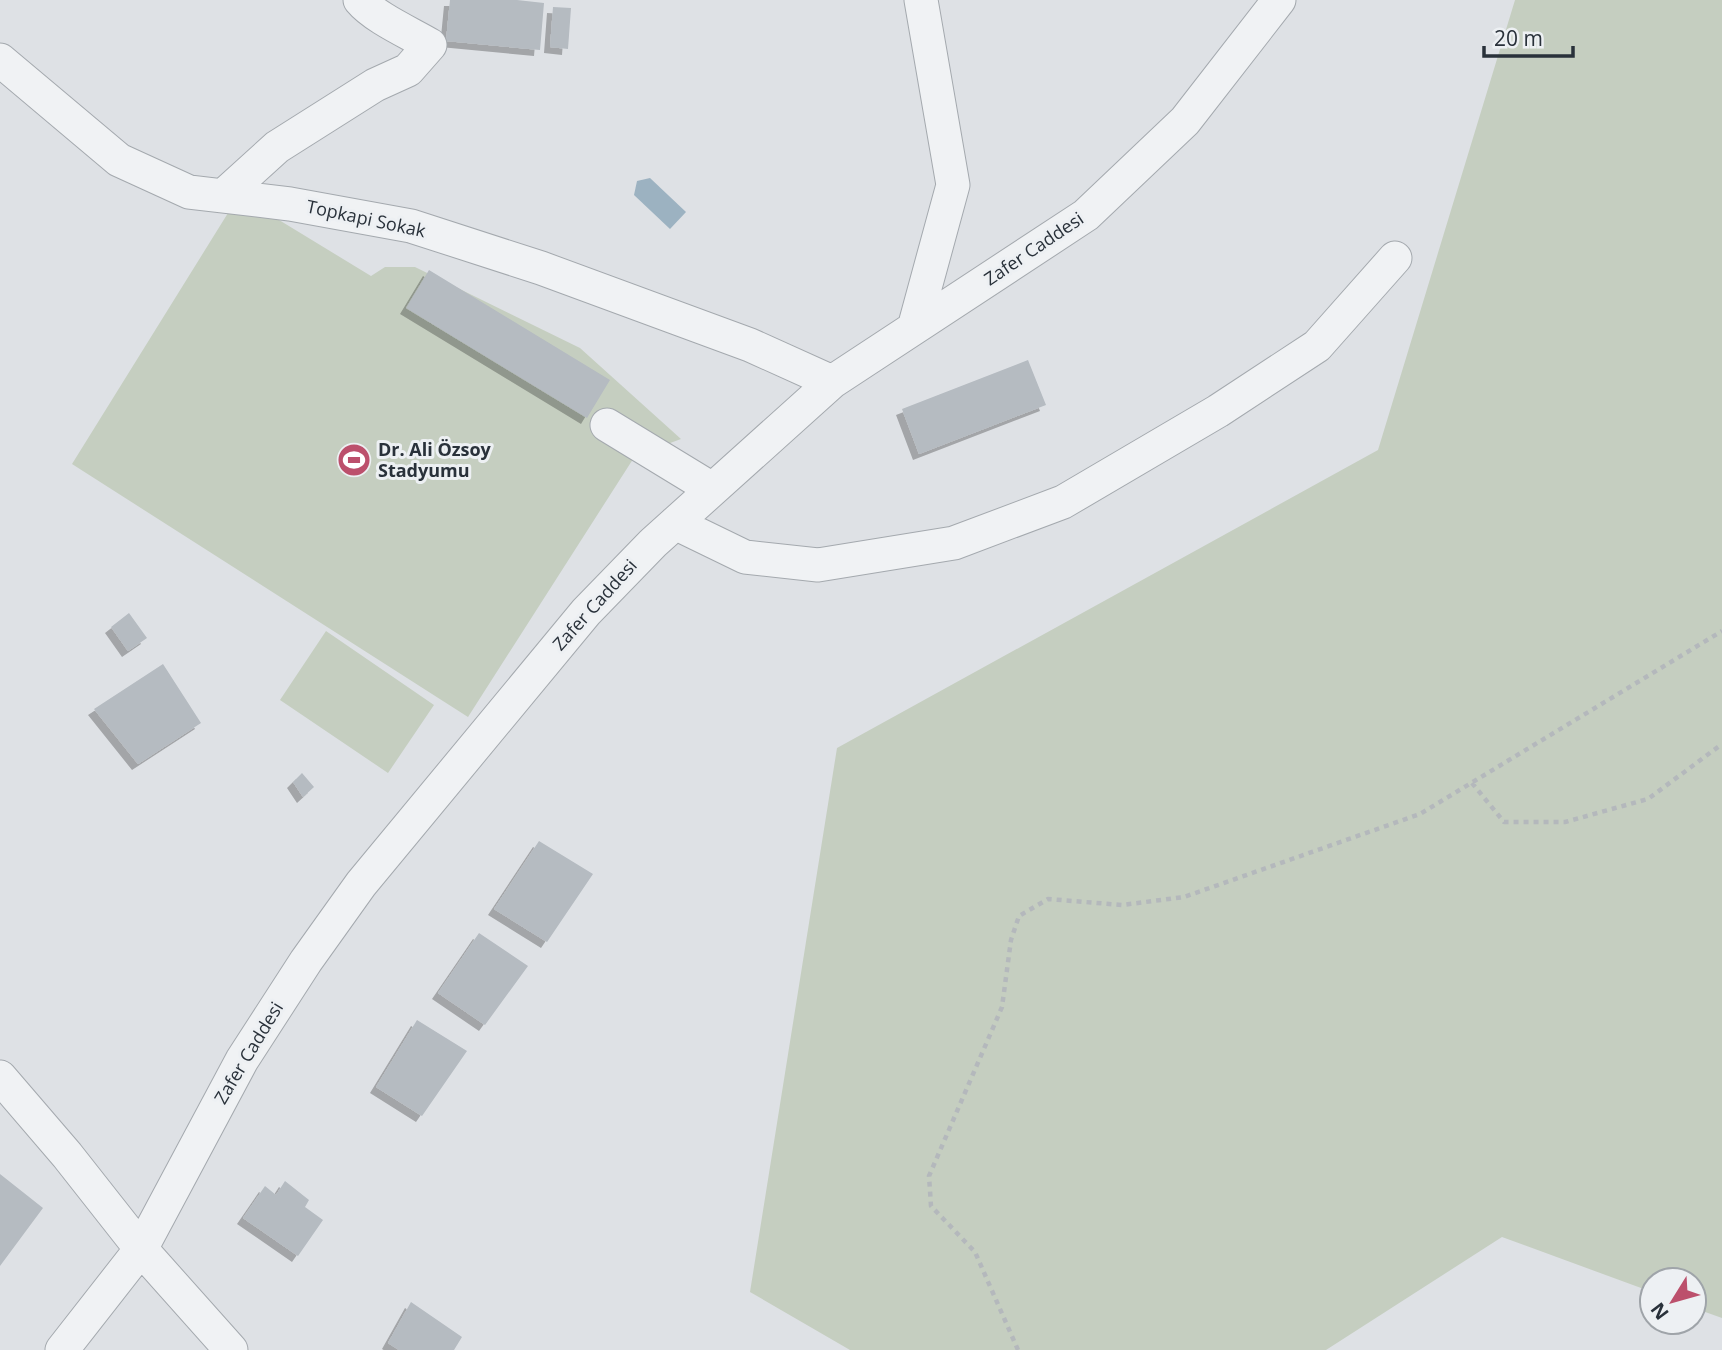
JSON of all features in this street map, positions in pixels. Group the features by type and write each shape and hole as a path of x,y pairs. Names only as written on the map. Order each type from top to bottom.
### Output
{"street":[{"path":"223,196 277,147 375,85 408,70 430,45 396,26 360,0"},
{"path":"914,328 953,185 921,0"},
{"name":"Zafer Caddesi","path":"62,1350 141,1249 242,1060 306,961 361,884 586,612 675,523 832,382 1086,215 1185,121 1279,0"},
{"name":"Topkapi Sokak","path":"0,60 119,160 188,192 290,204 411,226 541,268 750,345 832,382"},
{"path":"675,523 745,557 817,565 954,543 1063,502 1218,411 1317,346 1395,258"},
{"path":"607,425 712,489"},
{"path":"0,1077 67,1154 141,1249 231,1350"}],"path":[{"path":"1018,1350 975,1252 931,1206 929,1176 1002,1007 1010,940 1019,916 1048,900 1122,905 1184,897 1420,814 1722,631"},
{"path":"1472,783 1504,822 1565,822 1648,799 1722,744"}],"green space":[{"path":"1515,0 1722,0 1722,1318 1708,1313 1708,1266 1638,1266 1638,1287 1502,1237 1326,1350 850,1350 750,1292 837,748 1378,450"},
{"name":"Dr. Ali Özsoy Stadyumu","path":"261,209 371,276 385,267 415,267 580,348 681,439 635,456 468,717 72,464 228,213"},
{"path":"326,631 434,705 388,773 280,700"}],"water":[{"path":"650,178 686,212 670,229 634,195 637,181"}],"building":[{"path":"450,0 517,0 544,3 540,50 446,41"},
{"path":"553,7 571,8 568,49 550,47"},
{"path":"429,270 610,380 587,418 406,308"},
{"path":"1028,360 1046,405 919,454 902,409"},
{"path":"129,613 147,638 128,651 111,627"},
{"path":"163,664 201,723 138,764 94,709"},
{"path":"302,773 314,787 303,797 293,782"},
{"path":"539,841 593,874 547,942 494,909"},
{"path":"479,933 528,966 485,1025 438,993"},
{"path":"417,1020 467,1051 422,1116 376,1087"},
{"path":"0,1174 43,1208 0,1266"},
{"path":"285,1181 309,1200 305,1207 323,1220 298,1256 243,1218 265,1186 276,1195"},
{"path":"411,1302 462,1337 454,1350 399,1350 388,1343"}],"place":[{"name":"Dr. Ali Özsoy Stadyumu","path":"354,460"}]}
